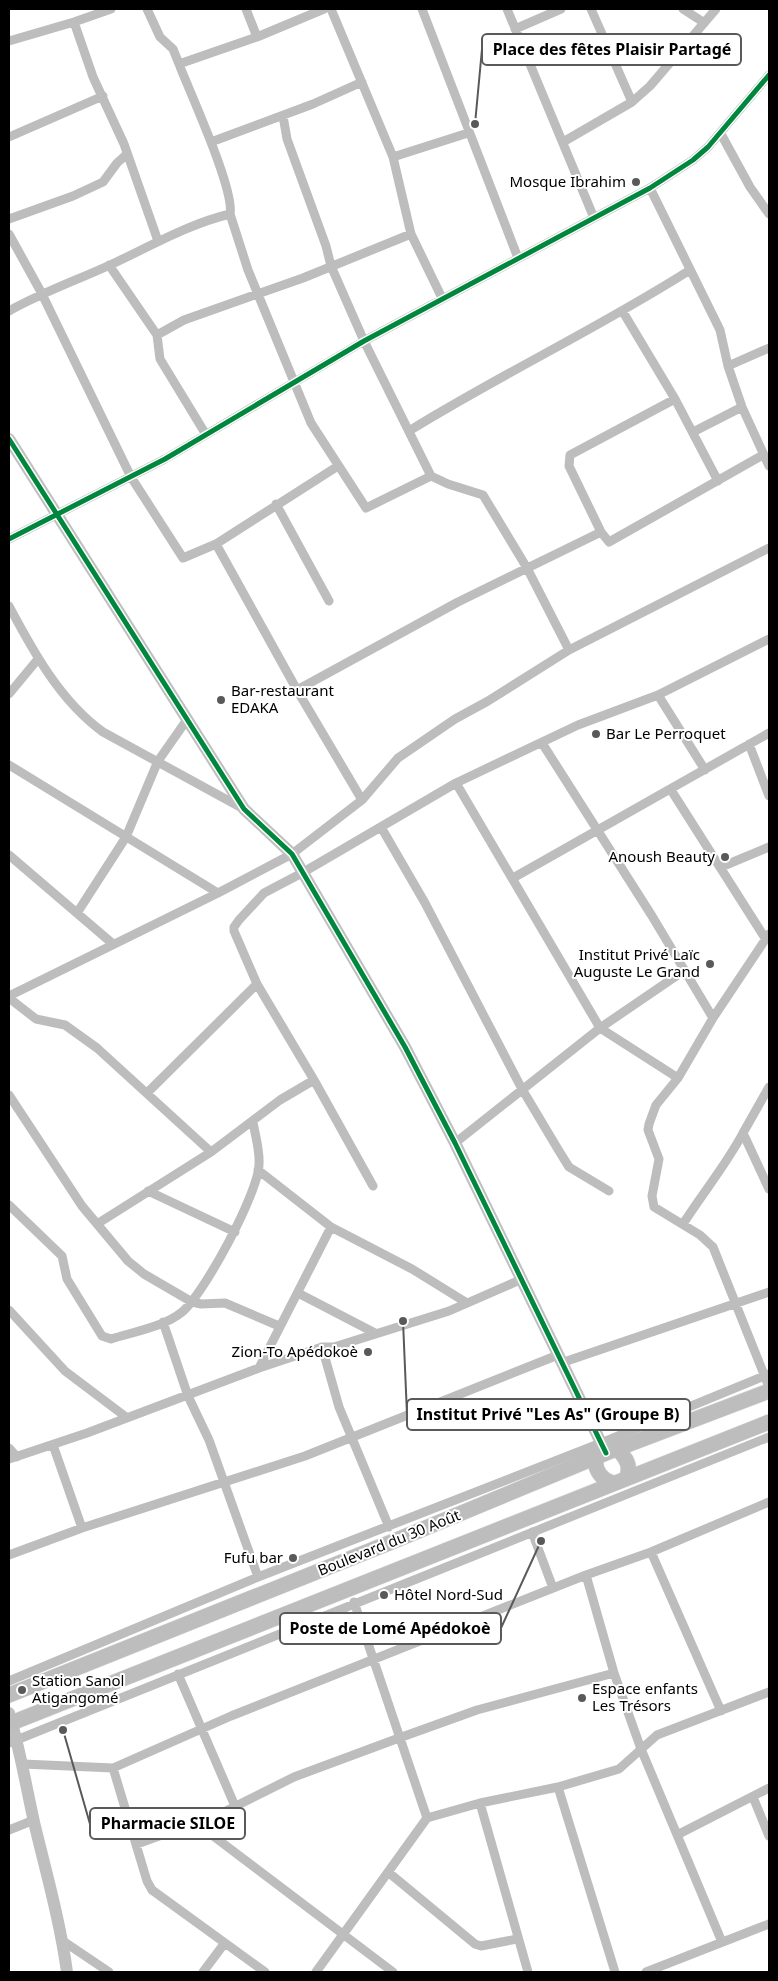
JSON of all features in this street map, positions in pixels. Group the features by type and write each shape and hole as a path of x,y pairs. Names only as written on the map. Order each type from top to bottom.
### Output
{"highway":[{"name":"Boulevard du 30 Août","path":"9,1695 605,1451 769,1391"},
{"name":"Boulevard du 30 Août","path":"10,1720 352,1589 620,1480 769,1422"},
{"path":"605,1451 628,1464 629,1470 620,1480 605,1480 600,1474 595,1462 605,1451"}],"street":[{"path":"9,41 111,9"},
{"path":"147,9 160,37 173,49 211,142 232,206 230,214 248,270 311,423 366,508 431,476"},
{"path":"246,9 257,37"},
{"path":"179,64 257,37 324,9"},
{"path":"331,9 393,157 411,234 442,298"},
{"path":"422,9 518,258"},
{"path":"507,9 594,218"},
{"path":"515,29 561,9"},
{"path":"591,9 632,102"},
{"path":"683,9 704,22"},
{"path":"563,142 632,102 650,86 716,9"},
{"path":"74,22 93,77 127,154 158,241"},
{"path":"9,539 130,477 364,341 650,188 694,160 721,134 769,75"},
{"path":"211,142 282,116 362,82"},
{"path":"9,137 103,96"},
{"path":"282,116 287,138 326,246 331,266 364,341 431,476 448,484 483,495 527,568 570,650"},
{"path":"393,157 468,132"},
{"path":"721,134 750,187 769,214"},
{"path":"9,219 73,196 103,182 116,163 127,154"},
{"path":"650,188 720,330 728,366 742,407 769,466"},
{"path":"9,311 41,292 109,265 158,241 230,214"},
{"path":"9,234 41,292 130,477 183,558 216,544 338,466"},
{"path":"157,335 184,320 297,280 411,234"},
{"path":"109,265 157,335 160,359 206,433"},
{"path":"409,431 468,394 572,337 623,312 690,270"},
{"path":"623,312 675,399 718,481"},
{"path":"728,366 769,348"},
{"path":"675,399 570,455 569,466 601,532 608,542 763,455"},
{"path":"693,432 742,407"},
{"path":"9,439 244,810"},
{"path":"276,504 330,601"},
{"path":"298,690 450,607 601,532"},
{"path":"216,544 362,800"},
{"path":"210,1152 97,1048 65,1025 36,1019 9,997 113,944 218,894 292,854 362,800 398,758 427,736 570,650 769,548"},
{"path":"9,606 38,658 88,720 104,732 244,810 292,854 405,1047 455,1143 520,1280 605,1451"},
{"path":"373,1186 314,1080 257,984 234,927 252,904 264,893 302,873 456,783 578,725 658,695 769,639"},
{"path":"9,694 38,658"},
{"path":"658,695 704,770"},
{"path":"77,913 126,837 158,761 186,721"},
{"path":"513,878 769,733"},
{"path":"542,743 598,830 713,1018"},
{"path":"749,744 769,796"},
{"path":"9,765 218,894"},
{"path":"456,783 600,1028 678,1078"},
{"path":"671,790 767,936 713,1018 678,1078 656,1105 648,1124 648,1130 659,1159 652,1196 654,1207 707,1240 713,1247 768,1375 769,1387"},
{"path":"381,827 425,903 522,1089 569,1167 609,1191"},
{"path":"721,867 769,847"},
{"path":"9,855 113,944"},
{"path":"455,1143 600,1028 685,970"},
{"path":"147,1093 257,984"},
{"path":"96,1224 210,1152 253,1122 280,1100 314,1080"},
{"path":"683,1224 708,1185 734,1151 769,1087"},
{"path":"9,1094 82,1206 134,1266 192,1302 201,1304 225,1303 279,1326"},
{"path":"9,1205 62,1256 67,1279 102,1336 111,1339 163,1322 178,1315 192,1302 235,1232 258,1170 259,1159 253,1122"},
{"path":"744,1133 769,1189"},
{"path":"258,1170 331,1227 412,1269 467,1303"},
{"path":"148,1191 235,1232"},
{"path":"258,1368 331,1227"},
{"path":"9,1448 13,1458 53,1445 188,1396 258,1368 322,1348 334,1347 375,1333 415,1323 520,1280"},
{"path":"9,1556 82,1528 305,1456 559,1359 769,1292"},
{"path":"298,1293 375,1333"},
{"path":"9,1310 65,1371 126,1417"},
{"path":"163,1322 188,1396 205,1430 258,1577"},
{"path":"322,1348 339,1407 389,1527"},
{"path":"9,1681 258,1577 389,1527 605,1451 768,1375"},
{"path":"12,1741 354,1602 769,1437"},
{"path":"53,1445 82,1528"},
{"path":"23,1764 113,1768 201,1729 553,1588 651,1552 769,1502"},
{"path":"532,1532 553,1588"},
{"path":"651,1552 721,1711"},
{"path":"586,1576 614,1672 641,1749 722,1942"},
{"path":"354,1602 372,1660 428,1818"},
{"path":"137,1844 235,1806 294,1777 399,1738 477,1710 614,1672"},
{"path":"178,1674 235,1806"},
{"path":"316,1972 428,1818 480,1803 558,1787 619,1770 657,1735 769,1692"},
{"path":"10,1720 12,1741 23,1764 34,1820 63,1941 67,1972"},
{"path":"113,1768 147,1881 152,1890 265,1972"},
{"path":"558,1787 615,1972"},
{"path":"677,1835 769,1788"},
{"path":"753,1797 769,1836"},
{"path":"480,1803 517,1939 528,1972"},
{"path":"9,1830 34,1820"},
{"path":"196,1822 393,1972"},
{"path":"388,1872 475,1944 481,1946 517,1939"},
{"path":"646,1972 769,1924"},
{"path":"63,1941 109,1972"},
{"path":"203,1972 224,1944"}],"cycle path":[{"path":"9,539 165,459 364,341 650,188 693,160 708,147 769,75"},
{"path":"9,439 244,809 292,854 405,1047 455,1143 606,1453"}],"place":[{"name":"Place des fêtes Plaisir Partagé","path":"475,124"},
{"name":"Mosque Ibrahim","path":"636,182"},
{"name":"Bar-restaurant EDAKA","path":"221,700"},
{"name":"Bar Le Perroquet","path":"596,734"},
{"name":"Anoush Beauty","path":"725,857"},
{"name":"Institut Privé Laïc Auguste Le Grand","path":"710,964"},
{"name":"Institut Privé \"Les As\" (Groupe B)","path":"403,1321"},
{"name":"Zion-To Apédokoè","path":"368,1352"},
{"name":"Poste de Lomé Apédokoè","path":"541,1541"},
{"name":"Fufu bar","path":"293,1558"},
{"name":"Hôtel Nord-Sud","path":"384,1595"},
{"name":"Station Sanol Atigangomé","path":"22,1690"},
{"name":"Espace enfants Les Trésors","path":"582,1698"},
{"name":"Pharmacie SILOE","path":"63,1730"}]}
